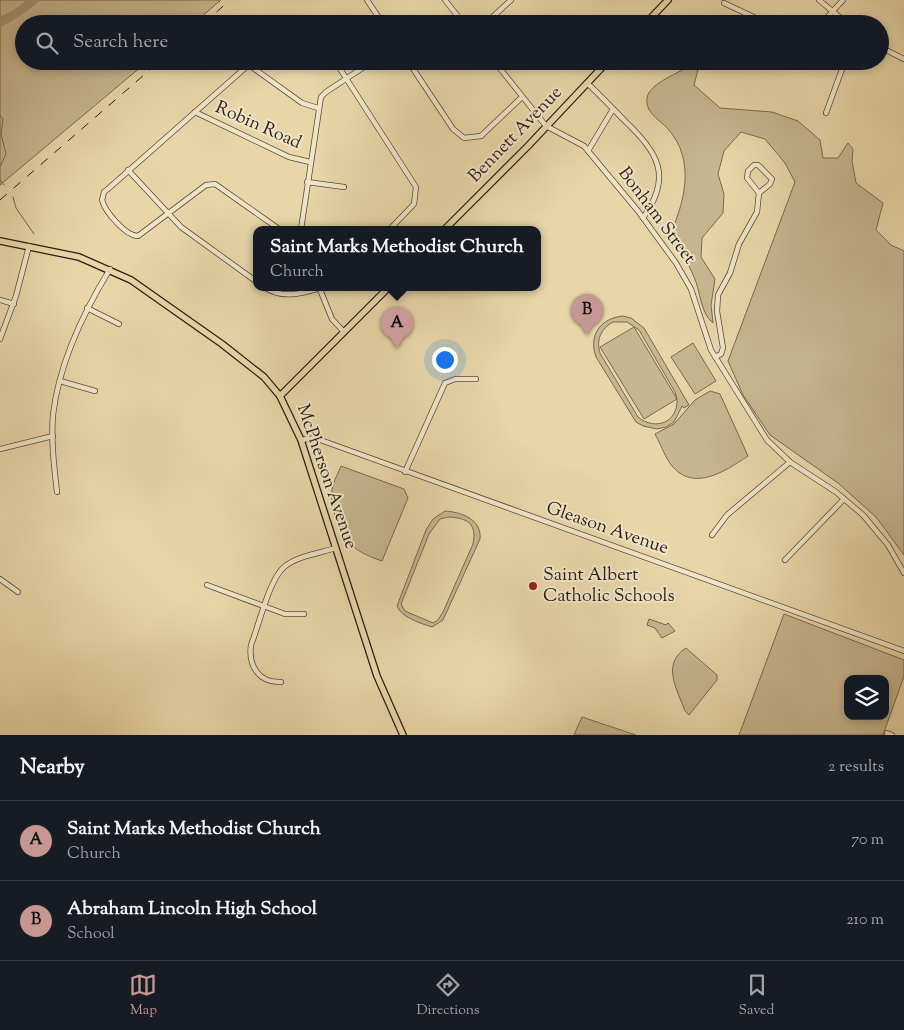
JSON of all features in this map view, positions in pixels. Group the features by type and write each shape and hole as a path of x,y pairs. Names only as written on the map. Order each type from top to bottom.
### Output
{"main road":[{"path":"654,15 668,0"},
{"name":"Bennett Avenue","path":"449,226 599,70"},
{"name":"McPherson Avenue","path":"0,241 79,256 131,280 246,362 271,384 280,396 301,440 376,676 403,735"},
{"path":"280,396 385,291"}],"street":[{"path":"367,0 377,15"},
{"path":"445,0 457,15"},
{"path":"494,15 511,0"},
{"path":"818,0 839,15"},
{"path":"829,15 843,0"},
{"path":"724,4 748,15"},
{"path":"889,52 904,59"},
{"path":"243,70 128,170 101,197 103,205 131,235 138,236 169,215 206,185 214,184 275,226"},
{"path":"260,70 302,103 318,108"},
{"path":"341,70 416,187 414,204 393,226"},
{"path":"300,226 318,108 324,94 359,70"},
{"path":"414,70 453,129 464,138 481,136 522,97"},
{"path":"501,70 546,126"},
{"path":"826,113 842,70"},
{"path":"587,83 649,145 656,159 658,187 652,205 643,218"},
{"path":"588,151 613,108"},
{"name":"Robin Road","path":"195,112 289,157 310,162"},
{"name":"Bonham Street","path":"546,126 557,134 578,141 588,151 643,218 687,281 706,338 715,357 758,430 771,446 790,462 844,499 883,538 904,573"},
{"path":"715,357 721,354 723,348 722,332 717,311 718,296 730,273 739,244 757,212 760,193 770,184 772,179 758,165 754,164 748,171 747,178 760,193"},
{"path":"128,170 188,233 253,279"},
{"path":"307,182 344,187"},
{"path":"0,339 14,304 29,246"},
{"path":"57,492 53,436 54,412 60,381 87,308 110,269"},
{"path":"272,291 288,295 304,291"},
{"path":"322,291 332,319 344,332"},
{"path":"0,300 14,304"},
{"path":"87,308 118,324"},
{"path":"405,472 445,383 456,378 476,379"},
{"path":"60,381 95,391"},
{"path":"0,448 53,436"},
{"name":"Gleason Avenue","path":"301,440 315,438 904,651"},
{"path":"712,535 727,516 790,462"},
{"path":"785,560 844,499"},
{"path":"280,682 271,682 258,675 251,659 251,645 276,578 284,567 336,548"},
{"path":"0,579 18,592"},
{"path":"207,585 289,615 304,614"}],"shaded area":[{"path":"0,0 221,0 204,15 15,15 15,70 137,70 0,185"},
{"path":"682,70 698,70 694,85 720,108 772,112 798,121 820,140 823,158 838,158 848,143 853,149 852,161 856,183 883,203 876,230 891,245 904,251 904,555 876,517 838,483 770,435 743,395 728,361 795,182 785,163 765,139 741,132 724,151 718,174 724,194 723,213 702,238 701,257 715,279 711,305 713,323 706,314 689,266 668,238 683,197 685,168 677,141 648,108 647,98 653,88"},
{"path":"615,317 631,318 644,328 689,405 684,408 682,406 674,422 666,427 657,429 643,426 636,422 596,357 594,349 595,335 603,324","holes":["613,322 627,322 639,330 675,392 677,399 676,407 670,419 658,424 638,417 600,353 600,335 609,325"]},
{"path":"634,327 677,399 644,419 600,347"},
{"path":"693,343 716,381 695,394 671,357"},
{"path":"710,391 720,394 748,456 729,468 708,477 687,477 678,472 669,462 655,434 674,424 695,400"},
{"path":"341,466 404,489 408,498 382,561 354,547 338,524 333,508 332,492"},
{"path":"445,511 464,515 478,526 480,539 443,620 432,627 407,617 397,606 426,530 433,519","holes":["449,517 470,523 474,531 473,544 443,612 438,620 433,623 405,611 401,604 429,534 440,519"]},
{"path":"784,614 904,660 904,676 889,718 889,675 844,675 844,720 888,720 883,735 739,735"},
{"path":"649,619 666,625 668,623 675,631 662,638 655,628 647,625"},
{"path":"686,648 717,675 717,680 689,715 685,711 673,677 674,662 678,654"},
{"path":"582,717 636,735 574,735"}],"waterway":[{"path":"0,22 17,13 34,0"},
{"path":"0,115 3,119 1,134 6,154 0,167"},
{"path":"0,180 4,185"},
{"path":"13,197 16,208 34,234"}],"railway":[{"path":"213,15 230,0"},
{"path":"0,200 150,70"}],"place":[{"name":"Abraham Lincoln High School","path":"587,335"},
{"name":"Saint Marks Methodist Church","path":"397,348"},
{"name":"Saint Albert Catholic Schools","path":"533,586"}]}
